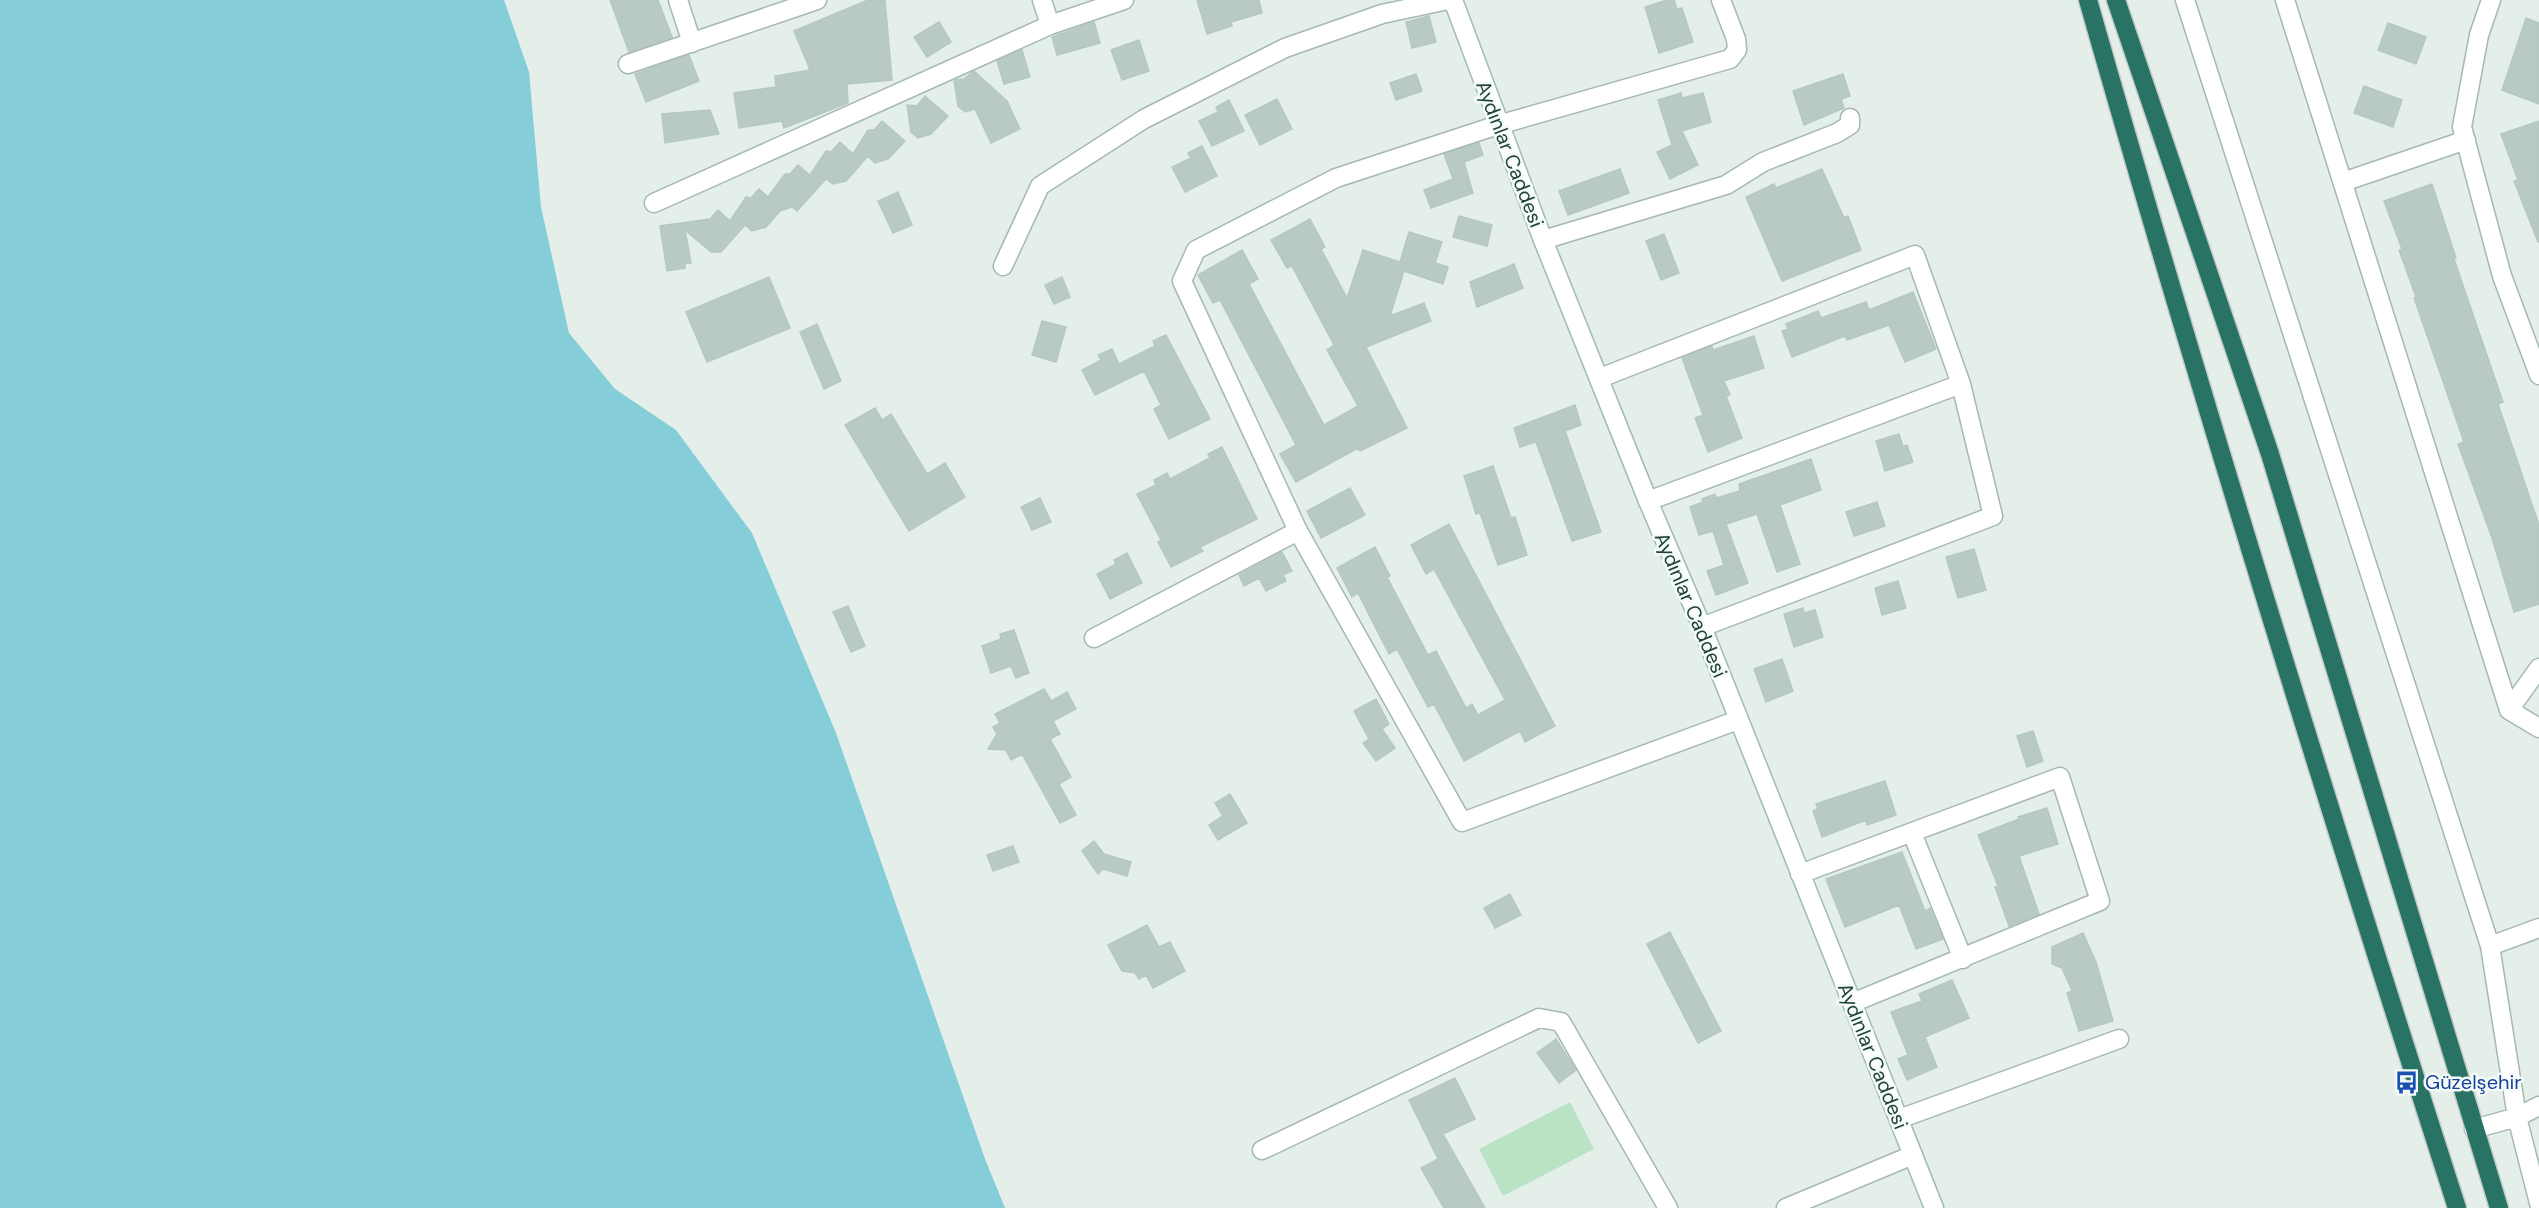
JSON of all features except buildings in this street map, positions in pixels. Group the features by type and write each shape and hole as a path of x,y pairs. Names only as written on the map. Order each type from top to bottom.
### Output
{"highway":[{"path":"2088,0 2158,249 2204,391 2334,827 2457,1208"},
{"path":"2116,0 2270,454 2499,1208"},
{"path":"2121,0 2122,20"}],"street":[{"path":"678,0 692,43"},
{"path":"628,64 817,0"},
{"path":"1042,0 1050,25"},
{"path":"654,202 1050,25 1124,0"},
{"path":"1003,266 1040,186 1144,119 1285,48 1382,14 1448,0"},
{"name":"Aydınlar Caddesi","path":"1453,0 1543,240 1648,501 1702,627 1934,1208"},
{"path":"1721,0 1737,45 1737,50 1730,59 1498,125 1336,178 1196,250 1182,280 1298,531 1462,822 1738,720"},
{"path":"2185,0 2490,946 2517,1117 2539,1203"},
{"path":"2285,0 2509,710 2539,728"},
{"path":"2491,0 2479,35 2462,127 2502,276 2539,375"},
{"path":"1543,240 1669,200 1726,185 1763,162 1837,133 1850,125 1850,118"},
{"path":"2343,182 2466,140"},
{"path":"1600,378 1915,255 1961,384 1993,516 1702,627"},
{"path":"1648,501 1961,384"},
{"path":"1094,638 1298,531"},
{"path":"2509,710 2539,668"},
{"path":"1800,874 2060,777 2100,901 1852,1003"},
{"path":"1912,833 1963,959"},
{"path":"2490,946 2539,928"},
{"path":"1262,1150 1539,1018 1561,1022 1668,1208"},
{"path":"1899,1119 2119,1039"},
{"path":"2474,1129 2517,1117 2539,1106"},
{"path":"1786,1208 1913,1155"}],"green space":[{"path":"1570,1102 1594,1149 1503,1196 1479,1149"}],"water":[{"path":"0,0 504,0 529,72 541,207 569,333 615,389 676,430 752,533 836,733 985,1159 1005,1208 0,1208"}],"place":[{"name":"Güzelşehir","path":"2407,1082"}]}
